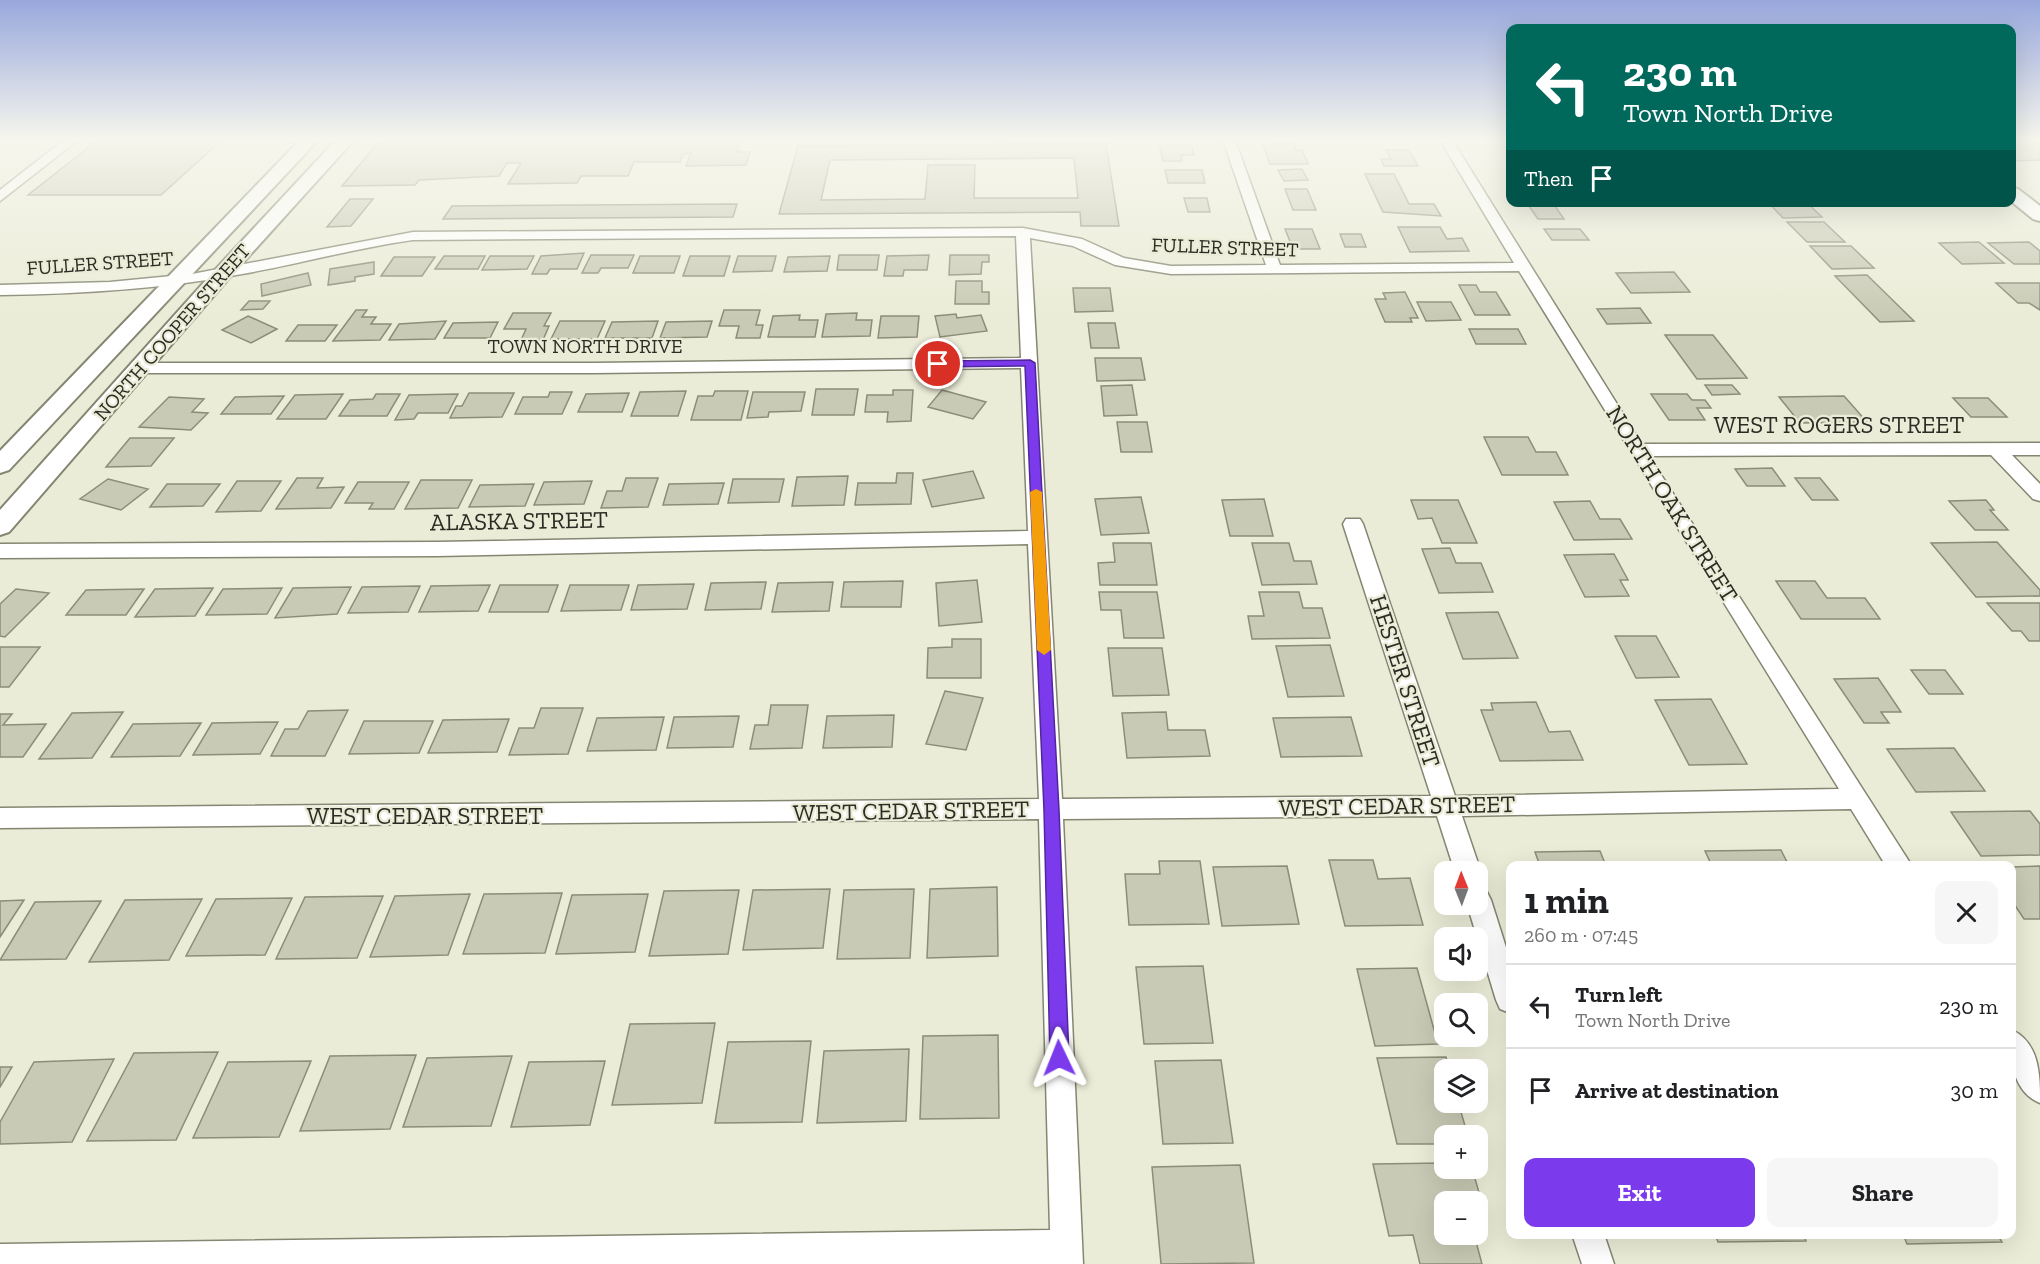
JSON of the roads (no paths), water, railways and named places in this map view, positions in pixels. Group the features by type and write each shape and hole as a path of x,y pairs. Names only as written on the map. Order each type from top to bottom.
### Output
{"main road":[{"name":"NORTH COOPER STREET","path":"0,465 254,199"},
{"name":"NORTH COOPER STREET","path":"0,526 222,274 291,199"},
{"path":"2020,199 2040,215"}],"street":[{"path":"1250,199 1275,271"},
{"name":"NORTH OAK STREET","path":"1482,199 1897,861"},
{"name":"FULLER STREET","path":"0,290 120,287 222,274 370,241 413,236 1023,232 1077,242 1120,262 1171,270 1275,271 1524,267"},
{"path":"0,1260 55,1262 1067,1255 1051,810 1023,232"},
{"name":"TOWN NORTH DRIVE","path":"141,368 594,368 1030,363"},
{"path":"1995,448 2040,495"},
{"name":"WEST ROGERS STREET","path":"1638,450 2040,449"},
{"name":"HESTER STREET","path":"1353,524 1464,861"},
{"name":"ALASKA STREET","path":"0,551 437,549 1038,537"},
{"name":"WEST CEDAR STREET","path":"0,818 1051,810 1858,800"},
{"path":"1483,915 1506,988"},
{"path":"2016,1050 2040,1089"},
{"path":"1590,1239 1598,1264"}]}
